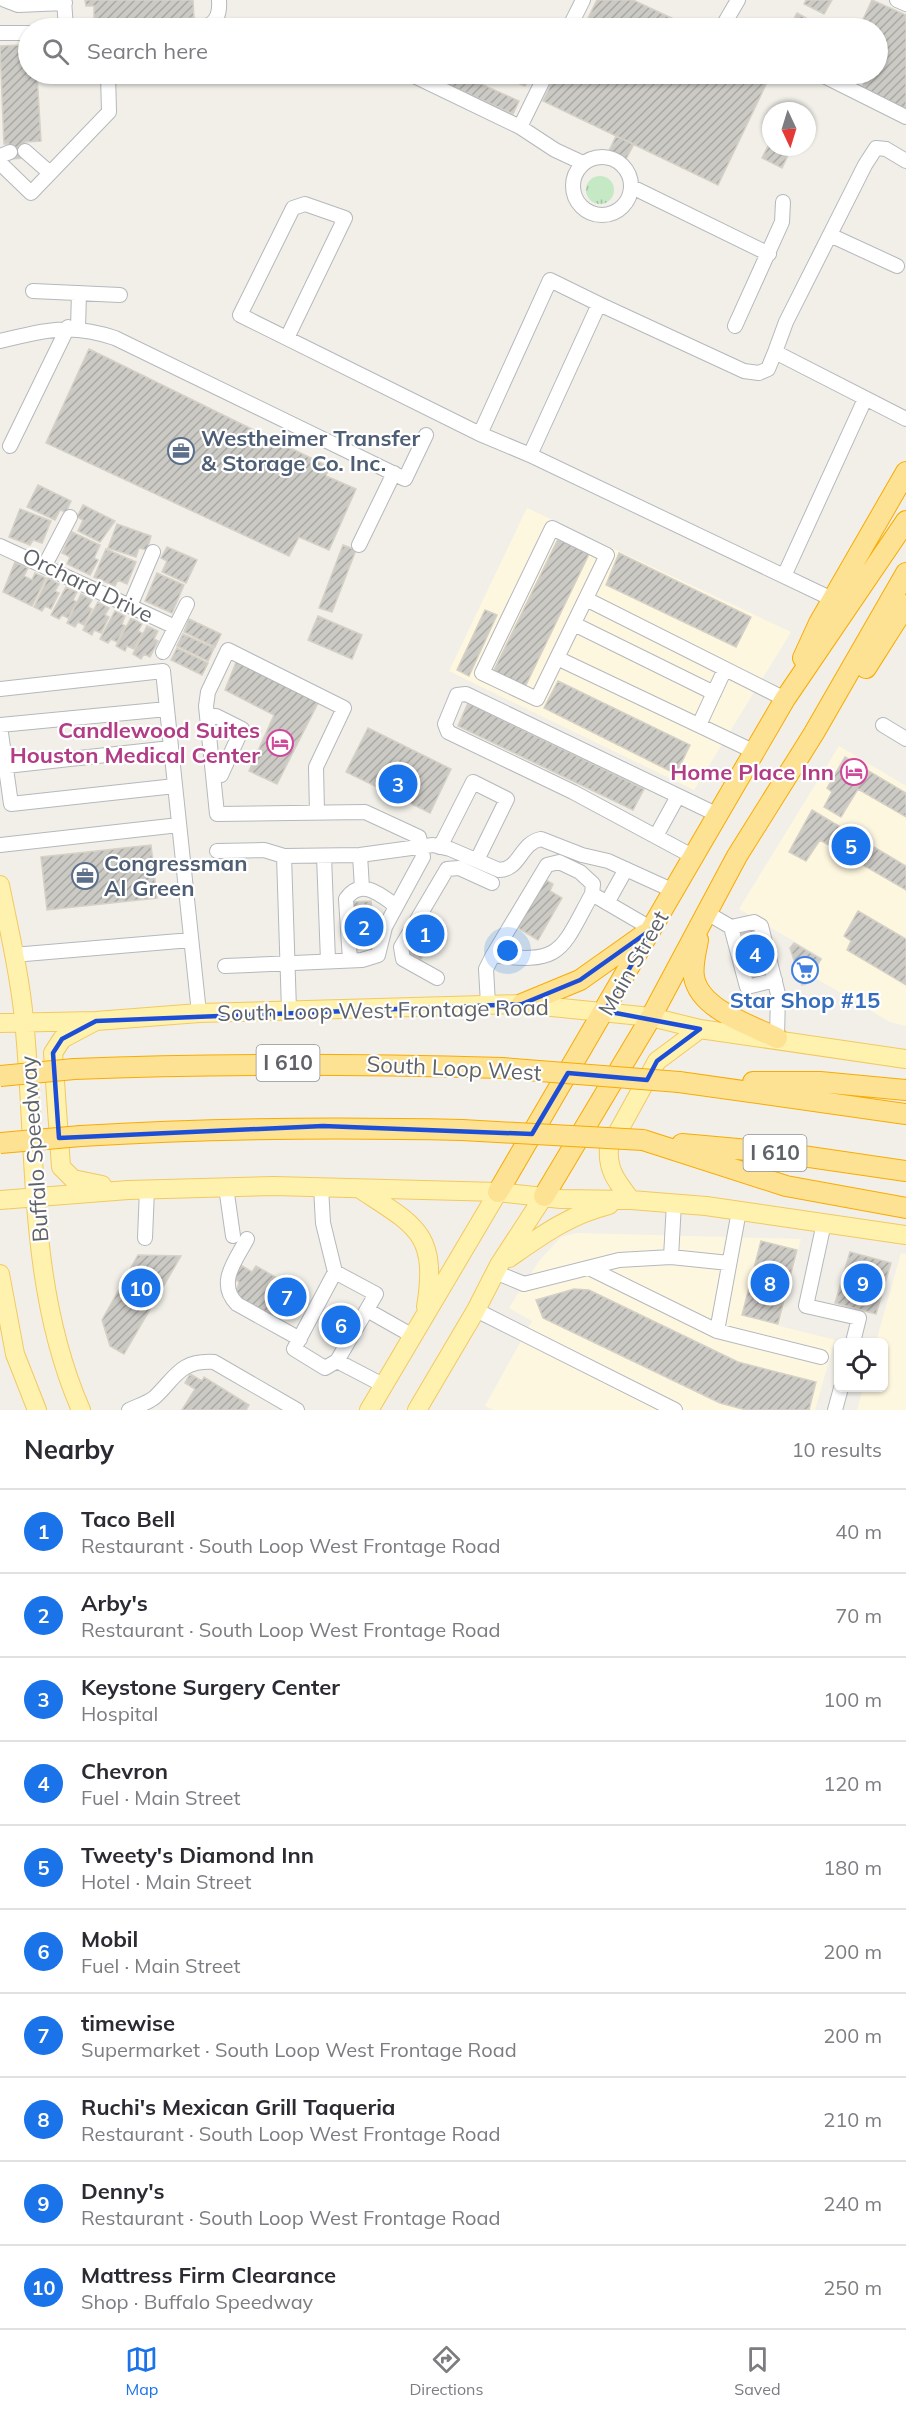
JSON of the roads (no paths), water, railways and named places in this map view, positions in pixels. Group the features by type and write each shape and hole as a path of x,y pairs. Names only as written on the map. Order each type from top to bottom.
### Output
{"highway":[{"path":"785,699 819,622 906,472"},
{"name":"Main Street","path":"498,1192 785,699 906,521"},
{"name":"Main Street","path":"544,1196 651,1017 737,856 814,733 906,573"},
{"path":"814,733 846,700 906,605"},
{"path":"703,920 693,970 702,995 716,1007 777,1038"},
{"path":"522,1004 580,980 652,929"},
{"name":"South Loop West","path":"0,1076 75,1069 204,1063 332,1063 502,1068 679,1082 906,1114"},
{"path":"679,1082 820,1082 906,1090"},
{"name":"I 610","path":"0,1143 206,1128 311,1127 462,1130 643,1140 782,1153 906,1172"},
{"path":"643,1140 786,1186 906,1208"}],"main road":[{"name":"Buffalo Speedway","path":"0,885 24,1021 36,1196 48,1309 70,1386 81,1410"},
{"name":"South Loop West Frontage Road","path":"0,1023 96,1021 199,1013 522,1004 651,1017 700,1029 777,1038 906,1059"},
{"path":"96,1021 62,1039 52,1053 61,1167 73,1179 128,1190"},
{"path":"631,1200 612,1175 608,1162 609,1148 657,1061 700,1029"},
{"path":"0,1200 128,1190 226,1187 498,1192 561,1199 674,1203 906,1234"},
{"path":"360,1189 405,1219 423,1237 428,1263 429,1289 425,1315"},
{"name":"Main Street","path":"369,1410 498,1192"},
{"name":"Main Street","path":"417,1410 477,1310 497,1269 544,1196"},
{"path":"497,1269 552,1227 573,1216 631,1200"},
{"path":"0,1274 15,1354 37,1410"}],"lane":[{"path":"5,0 18,5 65,2 66,18"},
{"path":"216,18 220,12 219,0"},
{"path":"574,18 583,0"},
{"path":"728,18 738,0"},
{"path":"897,0 906,4"},
{"path":"0,33 18,33"},
{"path":"0,163 31,193 109,112 108,84"},
{"path":"431,84 520,127 555,150 583,164"},
{"path":"520,127 541,84"},
{"path":"840,84 906,117"},
{"path":"480,434 550,280 744,371 759,373 768,369 786,322 865,165 876,148 886,149 906,161"},
{"path":"25,151 50,173"},
{"path":"610,158 626,169 632,187 625,205 617,212 598,216 588,213 575,199 572,190 573,180 583,164 591,159 610,158"},
{"path":"632,187 768,254"},
{"path":"735,326 782,222 783,202"},
{"path":"287,338 345,218 304,204 293,208 240,315 480,434 530,455 832,599"},
{"path":"830,235 897,266"},
{"path":"33,291 120,295"},
{"path":"10,446 73,328 79,293"},
{"path":"530,455 599,304"},
{"path":"0,341 73,328 115,338 405,478 426,435"},
{"path":"775,352 906,419"},
{"path":"784,576 865,399"},
{"path":"359,545 394,473"},
{"path":"45,565 70,517"},
{"path":"552,528 607,555 586,599 537,699 482,673 552,528"},
{"name":"Orchard Drive","path":"0,546 175,627"},
{"path":"130,606 153,552"},
{"path":"586,599 785,699"},
{"name":"Orchard Drive","path":"163,652 187,604"},
{"path":"574,624 714,693"},
{"path":"225,966 350,960 378,955 385,927 423,857 419,837 365,812 317,813 217,814 207,716 208,692 228,650 344,708 316,767 317,813"},
{"path":"557,658 755,752"},
{"path":"699,725 725,669"},
{"path":"0,689 163,671 199,1013"},
{"path":"694,857 448,732 445,724 457,695 466,694 718,815"},
{"path":"166,709 0,726 11,804 175,786"},
{"path":"207,716 216,716 242,729 221,775 213,775"},
{"path":"883,725 906,739"},
{"path":"6,766 171,748"},
{"path":"440,847 473,782 507,799 477,860"},
{"path":"656,836 678,796"},
{"path":"0,845 179,825"},
{"path":"217,851 264,850 284,856 324,856 440,847 499,870 507,870 514,865 524,847 533,840 541,839 626,869 674,891"},
{"path":"360,855 362,888"},
{"path":"284,856 289,1010"},
{"path":"324,856 328,961"},
{"path":"488,1004 486,969 494,955 546,865 559,862 580,872 593,884 592,894 558,950 536,959 494,955"},
{"path":"437,978 403,959 400,954 401,947 437,884 447,869 453,867 492,883"},
{"path":"607,903 626,869"},
{"path":"350,960 346,899 350,893 362,888 375,891 396,906"},
{"path":"592,894 652,929"},
{"path":"703,920 731,927 754,922 761,926 778,994 777,1038"},
{"path":"731,927 747,987 775,980"},
{"path":"13,955 191,940"},
{"path":"226,1187 240,1237 227,1277 226,1287 229,1296 237,1304 300,1339"},
{"path":"321,1187 323,1223 335,1272 294,1350 326,1368 337,1361 376,1294 335,1272"},
{"path":"146,1239 147,1189"},
{"path":"671,1257 674,1203"},
{"path":"717,1331 739,1211"},
{"path":"824,1223 806,1306 859,1318 854,1338"},
{"path":"497,1269 524,1284 619,1260 671,1257 729,1263"},
{"path":"590,1268 717,1331 821,1357"},
{"path":"367,1310 412,1336"},
{"path":"477,1310 675,1410"},
{"path":"129,1410 153,1399 177,1372 200,1361 214,1362 297,1410"},
{"path":"337,1361 383,1385"},
{"path":"835,1410 840,1392"}],"place":[{"name":"Westheimer Transfer & Storage Co. Inc.","path":"181,451"},
{"name":"Candlewood Suites Houston Medical Center","path":"280,743"},
{"name":"Home Place Inn","path":"854,772"},
{"name":"Keystone Surgery Center","path":"398,784"},
{"name":"Tweety's Diamond Inn","path":"851,846"},
{"name":"Congressman Al Green","path":"85,876"},
{"name":"Arby's","path":"364,927"},
{"name":"Taco Bell","path":"425,934"},
{"name":"Chevron","path":"755,954"},
{"name":"Star Shop #15","path":"805,970"},
{"name":"Ruchi's Mexican Grill Taqueria","path":"770,1283"},
{"name":"Denny's","path":"863,1283"},
{"name":"Mattress Firm Clearance","path":"141,1288"},
{"name":"timewise","path":"287,1297"},
{"name":"Mobil","path":"341,1325"}]}
